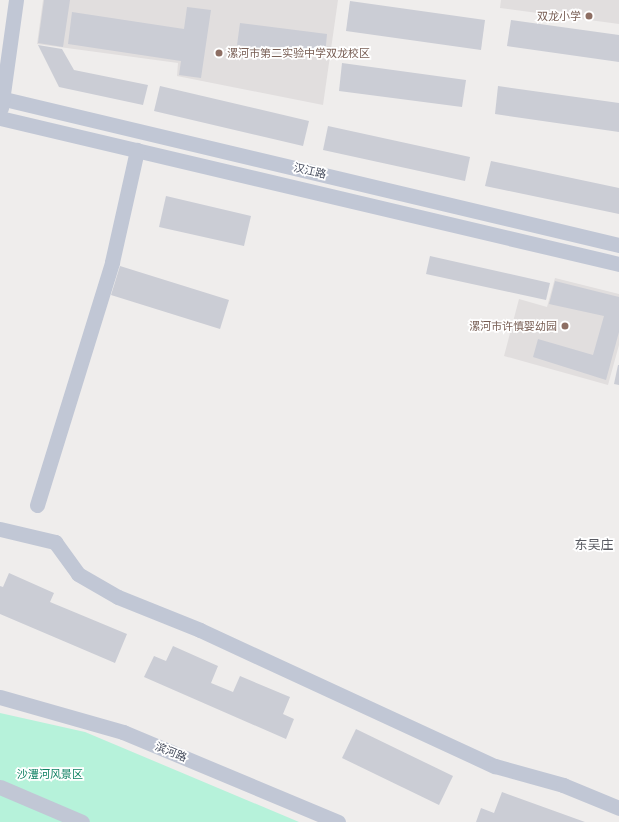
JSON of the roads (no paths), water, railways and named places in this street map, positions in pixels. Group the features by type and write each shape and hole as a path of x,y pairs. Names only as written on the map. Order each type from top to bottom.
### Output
{"street":[{"path":"1,102 16,0"},
{"name":"汉江路","path":"1,102 619,245"},
{"name":"汉江路","path":"0,118 619,264"},
{"path":"37,505 112,262 137,150"},
{"path":"0,529 56,542 78,574 118,597 200,630 496,766 563,785 619,808"},
{"name":"滨河路","path":"0,697 38,705 123,732 338,822"},
{"path":"0,787 82,822"}],"place":[{"name":"双龙小学","path":"589,16"},
{"name":"漯河市第二实验中学双龙校区","path":"219,53"},
{"name":"漯河市许慎婴幼园","path":"565,326"}],"district":[{"name":"东吴庄","path":"594,545"}],"park label":[{"name":"沙澧河风景区","path":"50,774"}]}
